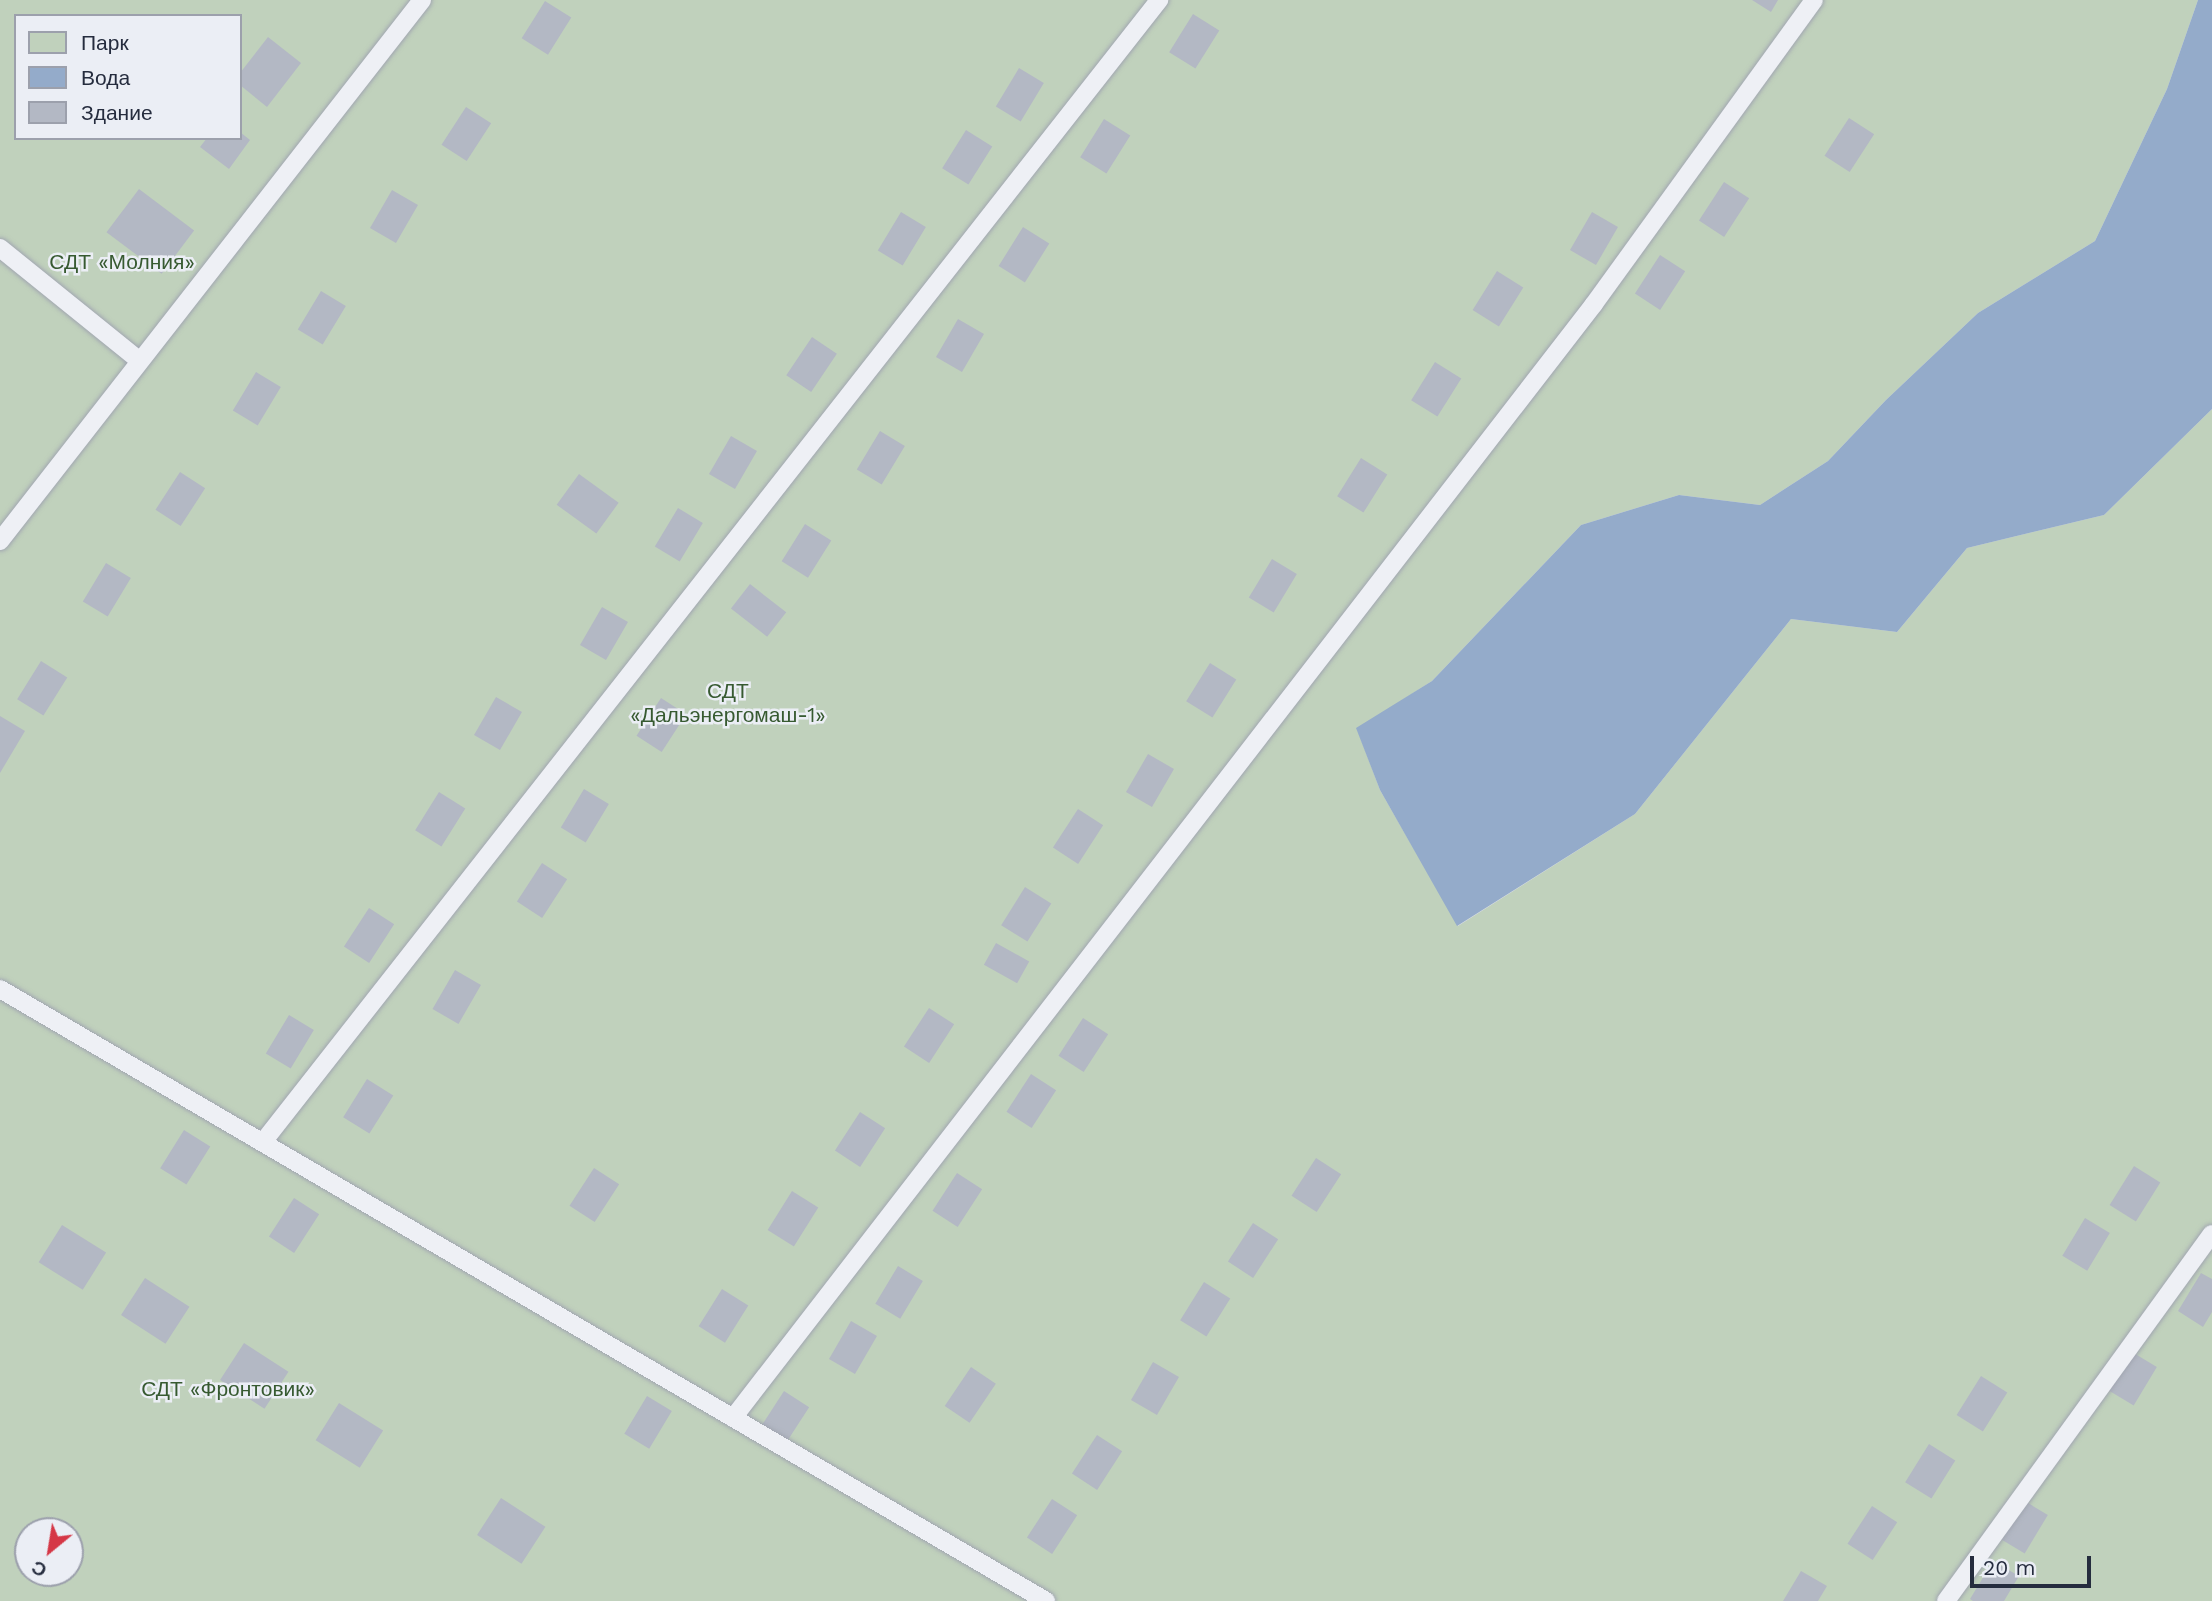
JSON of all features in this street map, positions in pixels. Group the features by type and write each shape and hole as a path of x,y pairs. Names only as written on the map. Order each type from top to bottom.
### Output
{"lane":[{"path":"0,541 422,0"},
{"path":"263,1142 1158,0"},
{"path":"733,1418 1594,304 1814,0"},
{"path":"0,248 139,360"},
{"path":"0,989 1046,1601"},
{"path":"1946,1601 2212,1234"}],"green space":[{"name":"СДТ «Дальэнергомаш-1»","path":"0,0 2198,0 2167,89 2095,241 1978,313 1886,400 1828,461 1760,505 1679,495 1581,525 1432,681 1357,729 1380,790 1458,926 1635,814 1791,619 1897,632 1967,548 2104,515 2212,409 2212,1601 0,1601"}],"water":[{"path":"2198,0 2212,0 2212,409 2104,515 1967,548 1897,632 1791,619 1635,814 1457,926 1380,790 1356,728 1432,681 1581,525 1679,495 1760,505 1828,461 1886,400 1978,313 2095,241 2167,89"}],"building":[{"path":"1752,0 1778,0 1771,12"},
{"path":"545,1 571,17 548,55 522,38"},
{"path":"1193,14 1219,30 1195,69 1169,52"},
{"path":"268,37 301,63 267,107 242,87 242,70"},
{"path":"1019,68 1044,83 1021,122 996,107"},
{"path":"466,107 491,123 467,161 441,145"},
{"path":"1849,118 1874,134 1850,172 1824,156"},
{"path":"1104,119 1130,135 1106,174 1080,157"},
{"path":"966,130 992,146 968,185 942,168"},
{"path":"242,134 250,140 229,169 200,147 205,140 242,140"},
{"path":"1724,182 1749,198 1724,237 1699,221"},
{"path":"139,189 194,231 162,274 107,232"},
{"path":"392,190 418,205 396,243 370,228"},
{"path":"901,212 926,227 903,266 878,251"},
{"path":"1592,212 1618,227 1596,265 1570,250"},
{"path":"1023,227 1049,243 1025,282 999,266"},
{"path":"1660,255 1685,271 1660,310 1635,294"},
{"path":"1497,271 1523,287 1499,326 1473,310"},
{"path":"321,291 346,306 323,345 298,330"},
{"path":"958,319 984,334 962,372 936,357"},
{"path":"812,337 837,354 811,392 786,375"},
{"path":"1435,362 1461,378 1437,417 1411,400"},
{"path":"256,372 281,387 258,426 233,411"},
{"path":"880,431 905,446 882,485 857,470"},
{"path":"731,436 757,451 735,489 709,474"},
{"path":"1361,458 1387,474 1363,513 1337,496"},
{"path":"180,472 205,488 181,526 155,510"},
{"path":"579,474 619,503 596,534 557,505"},
{"path":"678,508 703,523 680,562 655,547"},
{"path":"805,524 831,540 808,578 782,561"},
{"path":"1272,559 1297,574 1274,613 1249,598"},
{"path":"106,563 131,578 108,617 83,602"},
{"path":"750,584 786,612 767,637 731,608"},
{"path":"602,607 628,622 606,660 580,645"},
{"path":"41,661 67,677 43,716 17,699"},
{"path":"1210,663 1236,679 1212,718 1186,701"},
{"path":"496,697 522,712 500,750 474,735"},
{"path":"661,698 686,714 662,752 636,736"},
{"path":"0,716 25,731 0,773"},
{"path":"1148,754 1174,769 1152,807 1126,792"},
{"path":"584,789 609,804 586,843 561,828"},
{"path":"439,792 465,808 441,847 415,830"},
{"path":"1078,809 1103,825 1078,864 1053,848"},
{"path":"542,863 567,879 542,918 517,902"},
{"path":"1025,887 1051,903 1027,942 1001,925"},
{"path":"369,908 394,924 369,963 344,947"},
{"path":"996,943 1029,961 1017,983 984,965"},
{"path":"455,970 481,985 458,1024 432,1009"},
{"path":"929,1008 954,1024 929,1063 904,1047"},
{"path":"289,1015 314,1030 291,1069 266,1054"},
{"path":"1083,1018 1108,1034 1084,1072 1058,1056"},
{"path":"1031,1074 1056,1090 1032,1128 1006,1112"},
{"path":"367,1079 393,1095 369,1134 343,1117"},
{"path":"860,1112 885,1128 860,1167 835,1151"},
{"path":"184,1130 210,1146 186,1185 160,1168"},
{"path":"1316,1158 1341,1174 1317,1212 1291,1196"},
{"path":"2134,1166 2160,1182 2136,1221 2110,1205"},
{"path":"594,1168 619,1184 595,1222 569,1206"},
{"path":"957,1173 982,1189 958,1227 932,1211"},
{"path":"792,1191 818,1207 794,1246 768,1230"},
{"path":"294,1198 319,1214 294,1253 269,1237"},
{"path":"2085,1218 2110,1233 2087,1271 2062,1256"},
{"path":"1253,1223 1278,1239 1253,1278 1228,1262"},
{"path":"62,1225 106,1253 83,1290 39,1262"},
{"path":"898,1266 923,1281 900,1319 875,1304"},
{"path":"2201,1273 2212,1279 2212,1312 2203,1327 2178,1311"},
{"path":"145,1278 189,1307 165,1344 121,1315"},
{"path":"1204,1282 1230,1298 1206,1337 1180,1320"},
{"path":"722,1289 748,1305 725,1343 699,1326"},
{"path":"851,1321 877,1336 855,1374 829,1359"},
{"path":"244,1343 288,1372 264,1409 220,1380"},
{"path":"2132,1352 2157,1367 2134,1406 2109,1391"},
{"path":"1153,1362 1179,1377 1157,1415 1131,1400"},
{"path":"971,1367 996,1384 970,1423 945,1406"},
{"path":"1981,1376 2007,1392 1983,1431 1957,1415"},
{"path":"784,1391 809,1407 785,1445 759,1429"},
{"path":"647,1396 672,1411 649,1449 624,1434"},
{"path":"339,1403 383,1431 360,1468 316,1440"},
{"path":"1097,1435 1122,1451 1097,1490 1072,1474"},
{"path":"1929,1444 1955,1460 1931,1499 1905,1482"},
{"path":"501,1498 545,1527 521,1564 477,1535"},
{"path":"1052,1499 1077,1515 1052,1554 1027,1538"},
{"path":"2023,1500 2048,1515 2025,1554 2000,1539"},
{"path":"1872,1506 1897,1522 1873,1560 1847,1544"},
{"path":"1993,1561 2019,1576 2004,1601 1973,1601 1970,1599"},
{"path":"1801,1571 1827,1586 1818,1601 1783,1601"}],"park label":[{"name":"СДТ «Молния»","path":"122,262"},
{"name":"СДТ «Фронтовик»","path":"228,1389"}]}
